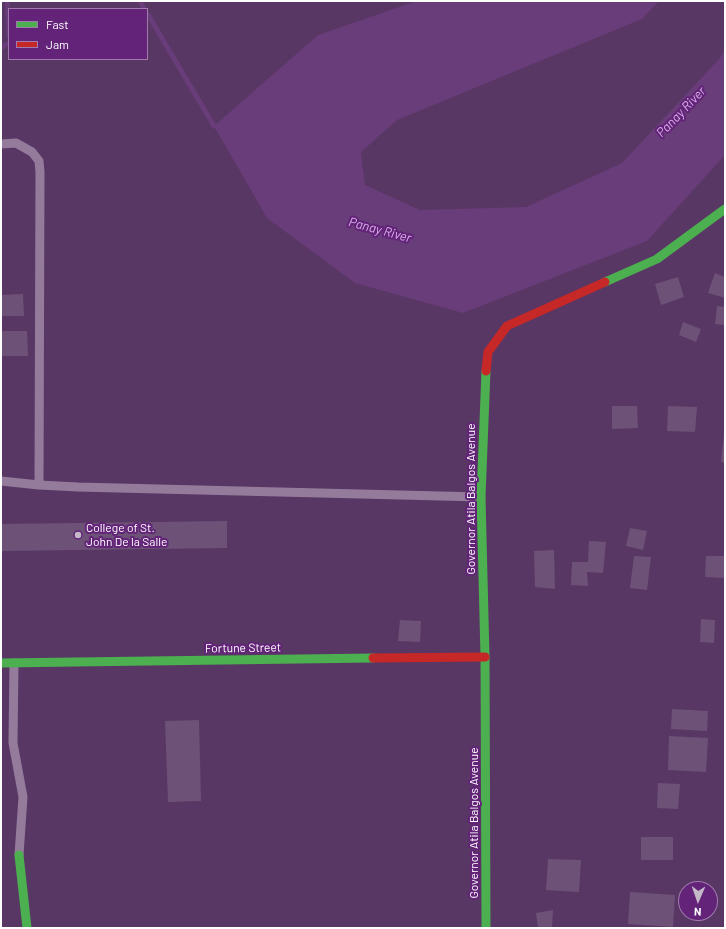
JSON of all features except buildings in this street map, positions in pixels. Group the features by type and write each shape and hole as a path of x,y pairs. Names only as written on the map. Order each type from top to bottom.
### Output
{"main road":[{"name":"Governor Atila Balgos Avenue","path":"486,928 485,657 481,497 485,382 488,352 507,326 657,259 725,209"},
{"name":"Fortune Street","path":"1,663 485,657"},
{"path":"19,855 27,928"}],"lane":[{"path":"1,144 16,143 32,152 39,161 39,486"},
{"path":"1,481 39,486 481,497"},
{"path":"14,662 13,743 23,797 19,855"}],"water":[{"name":"Panay River","path":"417,1 659,1 642,19 397,120 361,152 365,185 420,210 526,207 622,163 720,58 725,50 725,155 647,241 463,313 355,283 267,218 214,126 318,35"}],"waterway":[{"path":"7,1 8,18"},
{"path":"140,1 144,8"},
{"path":"148,15 214,126 220,126"},
{"path":"1,48 8,44"}],"traffic: fast":[{"path":"605,282 657,259 725,209"},
{"path":"486,371 481,497 485,657 486,928"},
{"path":"1,663 373,658"},
{"path":"19,855 27,928"}],"traffic: jam":[{"path":"486,371 488,352 507,326 605,282"},
{"path":"373,658 485,657"}],"place":[{"name":"College of St. John De la Salle","path":"78,535"}]}
